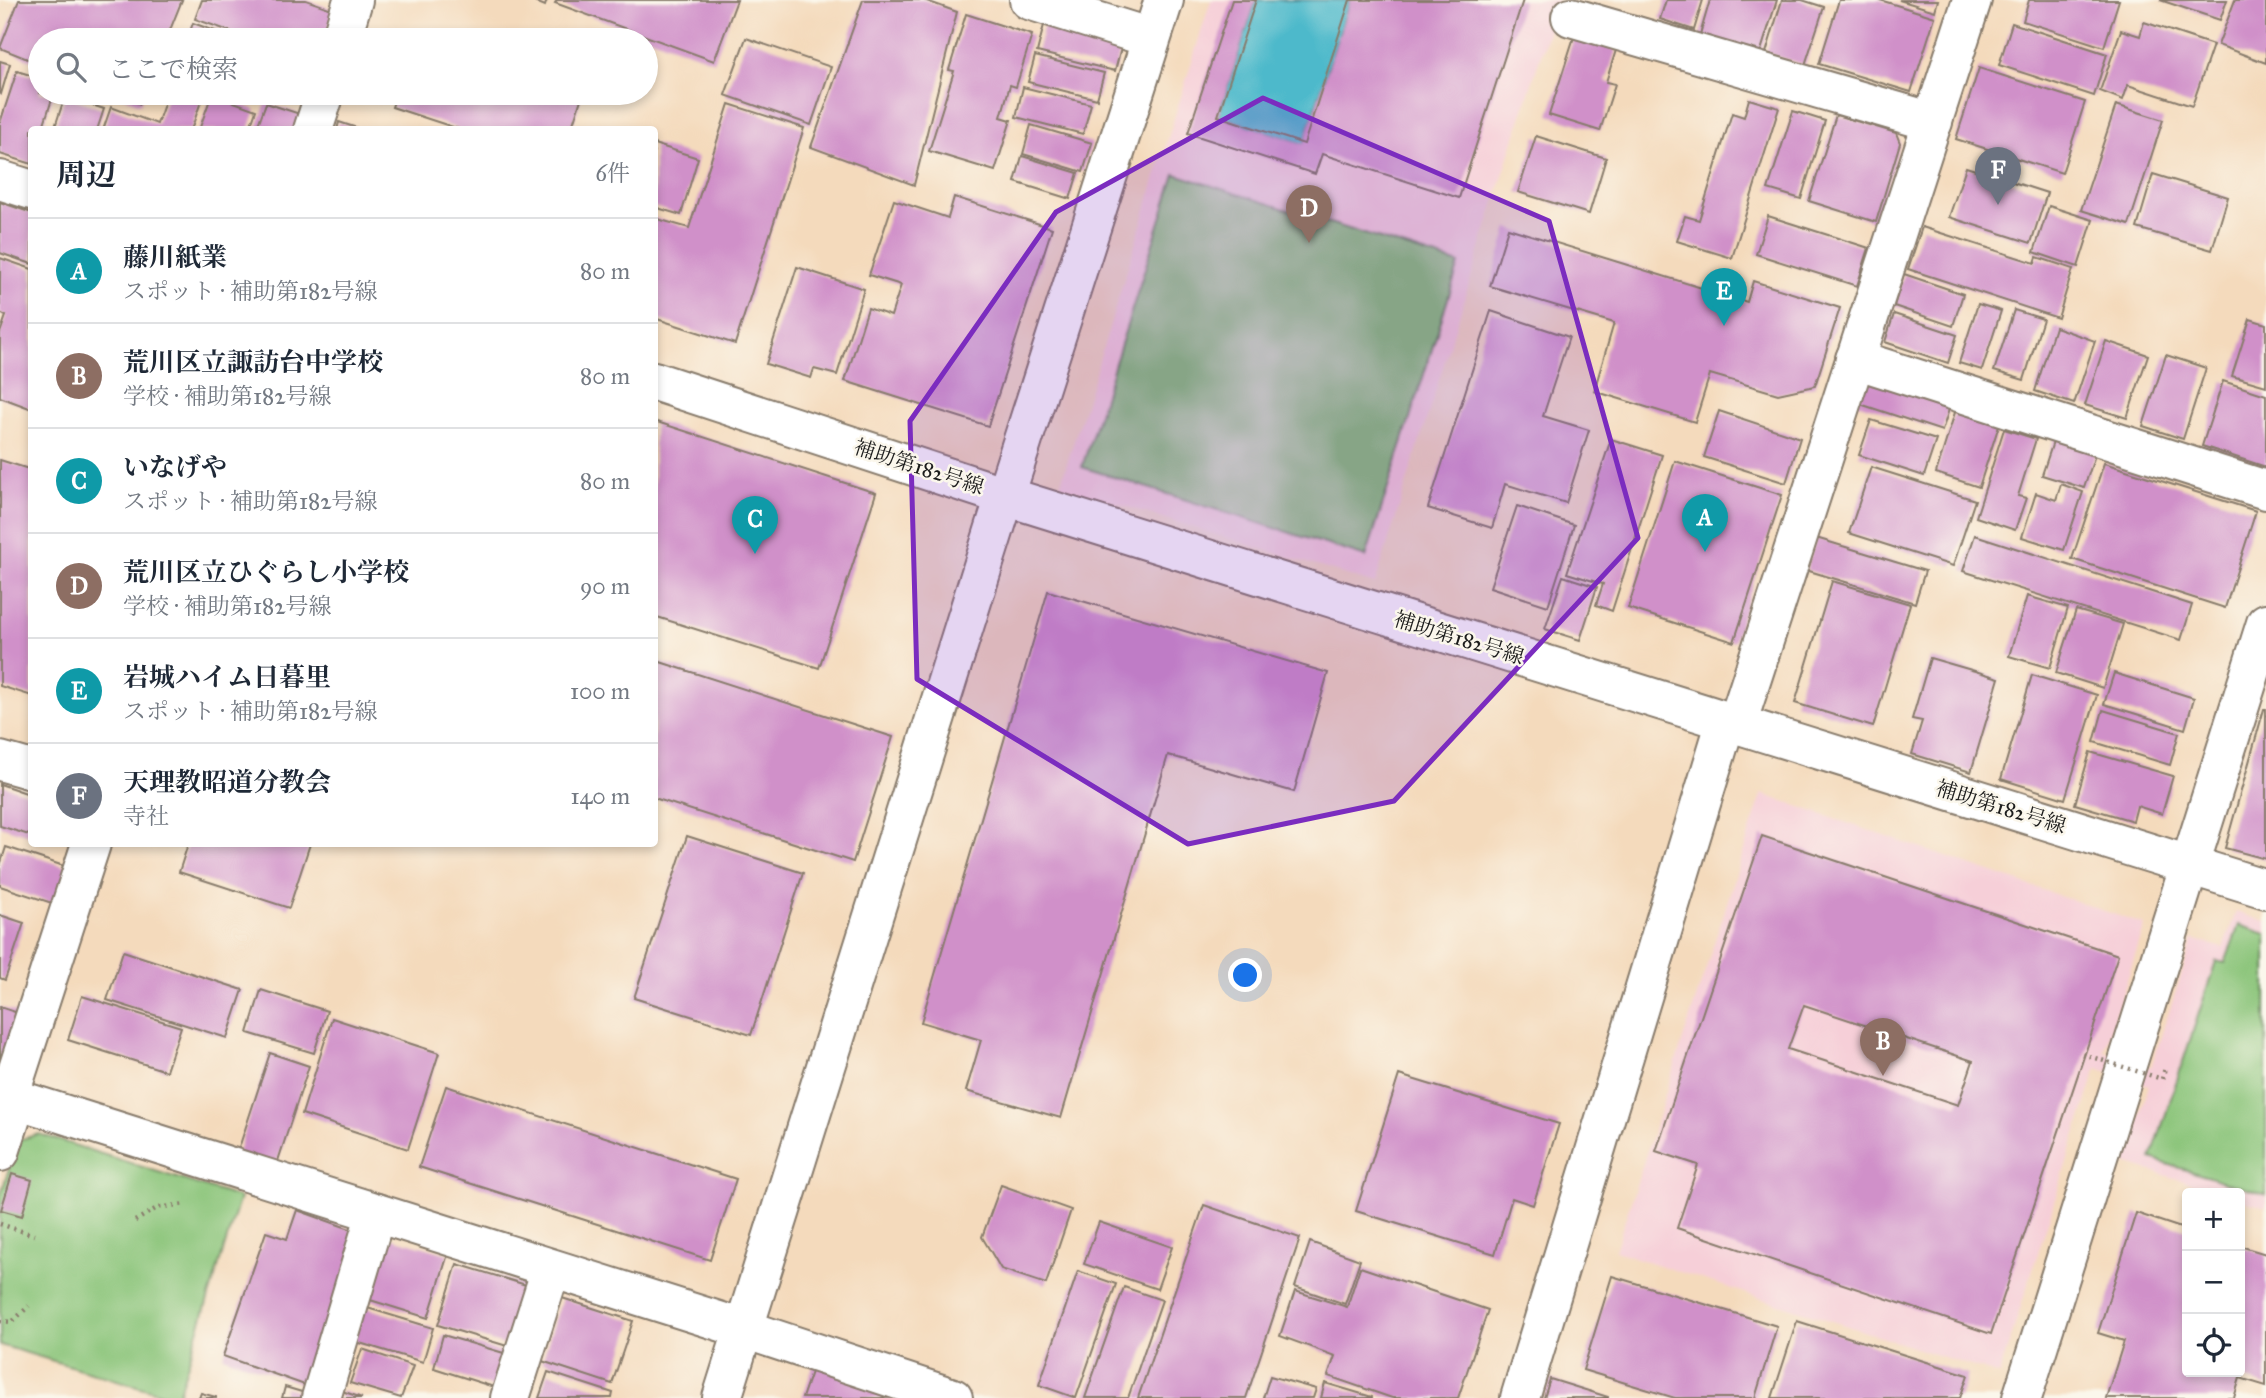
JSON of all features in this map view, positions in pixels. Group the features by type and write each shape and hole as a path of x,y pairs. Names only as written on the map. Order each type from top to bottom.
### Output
{"street":[{"path":"345,28 353,0"},
{"path":"1029,0 1151,38"},
{"path":"722,1398 1164,0"},
{"path":"1520,1398 1732,723 1972,0"},
{"path":"1571,17 1933,122"},
{"path":"314,126 321,105"},
{"path":"0,180 28,189"},
{"path":"1855,359 2266,490"},
{"name":"補助第182号線","path":"658,382 1005,496 2266,889"},
{"path":"2022,1398 2266,623"},
{"path":"0,761 28,769"},
{"path":"0,1152 9,1097 90,847"},
{"path":"9,1097 744,1329 944,1397"},
{"path":"321,1398 376,1213"},
{"path":"510,1398 551,1269"}],"path":[{"path":"2082,1054 2162,1079 2165,1068"},
{"path":"135,1221 157,1208 189,1203"},
{"path":"0,1224 34,1235"},
{"path":"0,1321 12,1322 29,1306"}],"highlighted area":[{"path":"1263,98 1549,221 1638,538 1394,801 1188,844 917,679 910,421 1056,212"}],"shaded area":[{"path":"1211,0 1558,0 1375,584 1060,486"},
{"path":"1762,794 2145,925 2104,1051 2151,1067 2193,939 2223,948 2236,912 2266,922 2266,1207 2245,1201 2245,1188 2207,1188 2125,1163 2149,1085 2097,1068 1999,1375 1615,1251"}],"green space":[{"path":"1175,174 1459,264 1366,557 1082,467"},
{"path":"2239,925 2266,934 2266,1195 2151,1159 2216,961 2225,963"},
{"path":"39,1134 240,1198 177,1398 0,1345 0,1197 18,1140"}],"water":[{"path":"1256,0 1350,0 1304,144 1218,116"}],"building":[{"path":"19,0 182,0 171,28 28,28 28,59 0,48"},
{"path":"202,0 306,0 335,10 328,28 221,28 195,19"},
{"path":"531,0 547,0 545,6"},
{"path":"557,0 737,0 714,61 658,41 658,28 624,28 555,3"},
{"path":"863,0 924,0 957,12 914,185 811,147"},
{"path":"1232,0 1256,0 1218,116 1304,144 1350,0 1523,0 1459,198 1322,154 1315,174 1188,133"},
{"path":"1666,0 1703,0 1694,30 1660,19"},
{"path":"1710,0 1777,0 1759,57 1699,38"},
{"path":"1782,0 1802,0 1824,7 1805,65 1766,53"},
{"path":"1839,0 1880,0 1935,17 1911,92 1819,64"},
{"path":"1899,0 1938,0 1935,11"},
{"path":"2029,0 2119,0 2104,47 2023,21"},
{"path":"2160,0 2227,0 2220,20"},
{"path":"2235,0 2266,0 2266,63 2218,45"},
{"path":"966,14 1032,35 1016,87 1010,85 1001,117 1011,120 995,171 929,151 954,71 949,70"},
{"path":"2144,22 2213,45 2192,106 2128,85 2123,100 2100,91 2121,30 2140,36"},
{"path":"193,23 207,28 191,28"},
{"path":"2012,23 2107,54 2094,96 1999,65"},
{"path":"1044,25 1122,44 1115,71 1037,52"},
{"path":"1574,37 1616,50 1606,82 1615,84 1600,131 1549,115"},
{"path":"746,38 831,67 811,125 725,95"},
{"path":"1035,56 1104,73 1097,99 1028,82"},
{"path":"0,61 10,64 1,94 0,93"},
{"path":"1979,68 2085,102 2062,173 1956,139"},
{"path":"17,71 28,74 28,105 50,105 43,126 28,126 28,163 0,154 0,123"},
{"path":"1023,87 1091,104 1083,134 1016,117"},
{"path":"1749,99 1779,108 1732,258 1677,241 1685,216 1699,220 1732,113 1744,117"},
{"path":"729,104 804,128 735,344 658,319 658,219 689,228"},
{"path":"62,105 92,105 104,109 98,126 55,126"},
{"path":"164,105 200,105 192,126 104,126 111,107 157,124"},
{"path":"208,105 242,105 256,110 250,126 200,126"},
{"path":"265,105 303,115 299,126 257,126"},
{"path":"579,105 572,126 450,126 392,107"},
{"path":"2116,105 2163,120 2129,225 2081,210"},
{"path":"1793,111 1825,121 1801,199 1768,189"},
{"path":"1836,115 1896,133 1900,143 1876,222 1809,201"},
{"path":"1031,125 1092,143 1083,172 1023,154"},
{"path":"1536,136 1606,158 1589,214 1518,192"},
{"path":"658,145 698,158 681,215 658,208"},
{"path":"1022,156 1078,173 1070,199 1015,182"},
{"path":"1966,167 2047,193 2031,243 1949,217"},
{"path":"2153,174 2228,197 2212,250 2137,228"},
{"path":"954,197 1052,228 988,426 845,381 868,308 891,316 901,285 869,275 894,200 948,218"},
{"path":"0,202 28,212 28,263 0,253"},
{"path":"2049,206 2093,220 2078,267 2034,252"},
{"path":"1768,216 1869,248 1857,286 1756,254"},
{"path":"1922,227 2035,263 2037,257 2073,269 2058,318 1908,269"},
{"path":"1508,228 1747,302 1753,281 1840,308 1815,386 1778,394 1710,374 1695,422 1594,391 1614,323 1490,286"},
{"path":"0,258 28,268 28,408 0,397 0,333 6,316 0,313"},
{"path":"797,267 864,289 837,375 814,369 811,378 766,364"},
{"path":"1904,274 1963,294 1953,326 1894,306"},
{"path":"1978,304 2001,311 1982,370 1959,363"},
{"path":"2014,310 2043,319 2024,380 1994,371"},
{"path":"1491,311 1569,337 1543,416 1589,430 1566,503 1505,484 1492,528 1428,508"},
{"path":"1894,314 1957,335 1948,363 1885,342"},
{"path":"2250,319 2266,324 2266,386 2232,376"},
{"path":"2055,327 2095,341 2074,404 2035,391"},
{"path":"2106,341 2148,355 2127,418 2085,405"},
{"path":"2166,355 2206,368 2183,439 2143,426"},
{"path":"1864,378 1953,397 1942,431 1857,403"},
{"path":"2223,381 2266,395 2266,467 2202,446"},
{"path":"1957,406 2001,419 1979,487 1936,473"},
{"path":"1719,411 1800,438 1786,483 1704,457"},
{"path":"1871,420 1936,440 1924,476 1859,455"},
{"path":"658,422 876,493 819,668 658,617"},
{"path":"2004,429 2036,439 2018,496 2026,498 2015,530 1976,517"},
{"path":"2055,436 2097,449 2084,488 2042,475"},
{"path":"1611,439 1662,455 1612,611 1596,605 1603,584 1567,573"},
{"path":"0,460 28,469 28,695 0,686"},
{"path":"1675,461 1782,495 1734,642 1628,608"},
{"path":"2104,463 2256,511 2225,608 2072,559"},
{"path":"1871,467 1975,500 1953,566 1849,533"},
{"path":"2061,484 2083,492 2064,550 2022,537 2036,493 2056,500"},
{"path":"1517,506 1574,525 1548,606 1490,587"},
{"path":"1975,535 2192,605 2181,640 1963,571"},
{"path":"1816,538 1925,571 1915,603 1806,570"},
{"path":"1563,576 1597,587 1580,640 1545,629"},
{"path":"1832,581 1910,604 1873,727 1795,703"},
{"path":"1048,591 1328,673 1294,792 1168,755 1061,1118 966,1091 981,1040 921,1022"},
{"path":"2027,596 2068,608 2050,668 2009,656"},
{"path":"2076,610 2123,624 2103,688 2056,673"},
{"path":"1930,658 1999,678 1971,772 1912,754 1922,721 1912,719"},
{"path":"658,661 893,737 853,862 658,799"},
{"path":"2114,673 2194,698 2185,729 2104,704"},
{"path":"2032,675 2097,695 2065,799 2001,779"},
{"path":"2266,709 2266,859 2225,848"},
{"path":"2103,710 2179,733 2170,765 2094,742"},
{"path":"2090,752 2173,776 2162,814 2137,806 2133,821 2075,804"},
{"path":"0,784 28,794 28,835 0,826"},
{"path":"687,836 803,873 751,1035 634,998"},
{"path":"1762,836 2118,955 1991,1334 1677,1228 1698,1165 1656,1151","holes":["1804,1005 1973,1061 1958,1105 1788,1049"]},
{"path":"6,847 70,868 58,905 0,886 0,866"},
{"path":"187,847 309,847 289,908 179,872"},
{"path":"0,915 24,923 5,980 0,978"},
{"path":"123,951 243,990 227,1038 107,1000"},
{"path":"261,990 327,1011 314,1053 248,1033"},
{"path":"82,996 181,1027 166,1071 68,1040"},
{"path":"0,1007 24,1015 0,1085"},
{"path":"332,1018 439,1053 408,1149 302,1114"},
{"path":"270,1053 309,1066 276,1167 237,1154"},
{"path":"1399,1075 1559,1124 1533,1205 1512,1198 1495,1254 1356,1211"},
{"path":"446,1086 736,1179 710,1260 419,1167"},
{"path":"12,1174 32,1180 22,1216 1,1210"},
{"path":"1001,1185 1071,1210 1046,1284 1001,1269 982,1237"},
{"path":"1204,1205 1300,1238 1246,1398 1138,1398"},
{"path":"297,1210 367,1235 313,1388 223,1356 266,1232 287,1239"},
{"path":"2136,1213 2182,1228 2182,1377 2245,1377 2245,1248 2266,1254 2266,1386 2240,1378 2234,1398 2106,1398 2124,1341 2098,1333"},
{"path":"1099,1222 1172,1247 1157,1289 1084,1264"},
{"path":"386,1236 448,1254 428,1318 367,1299"},
{"path":"1310,1242 1360,1260 1345,1304 1295,1287"},
{"path":"457,1264 526,1285 507,1346 438,1325"},
{"path":"1360,1267 1488,1310 1458,1398 1392,1398 1328,1376 1335,1356 1280,1336 1295,1291 1347,1307"},
{"path":"1078,1271 1116,1284 1076,1398 1039,1385"},
{"path":"1612,1276 1777,1326 1755,1398 1675,1398 1583,1370"},
{"path":"1124,1287 1162,1300 1128,1398 1085,1398"},
{"path":"562,1298 633,1321 612,1384 542,1361"},
{"path":"364,1307 433,1328 423,1362 353,1341"},
{"path":"1797,1321 1968,1375 1960,1398 1772,1398"},
{"path":"443,1335 507,1354 497,1388 434,1368"},
{"path":"362,1349 413,1366 401,1398 350,1383"},
{"path":"814,1363 921,1398 802,1398"},
{"path":"548,1372 613,1393 612,1398 539,1398"},
{"path":"1270,1376 1316,1389 1313,1398 1263,1398"},
{"path":"1550,1379 1608,1397 1608,1398 1544,1398"},
{"path":"1325,1383 1372,1397 1372,1398 1321,1398"},
{"path":"285,1387 305,1393 303,1398 282,1398"},
{"path":"342,1391 362,1398 340,1398"},
{"path":"201,1393 216,1397 216,1398 199,1398"}],"place":[{"name":"天理教昭道分教会","path":"1998,205"},
{"name":"荒川区立ひぐらし小学校","path":"1309,243"},
{"name":"岩城ハイム日暮里","path":"1724,326"},
{"name":"藤川紙業","path":"1705,552"},
{"name":"いなげや","path":"755,554"},
{"name":"荒川区立諏訪台中学校","path":"1883,1076"}]}
